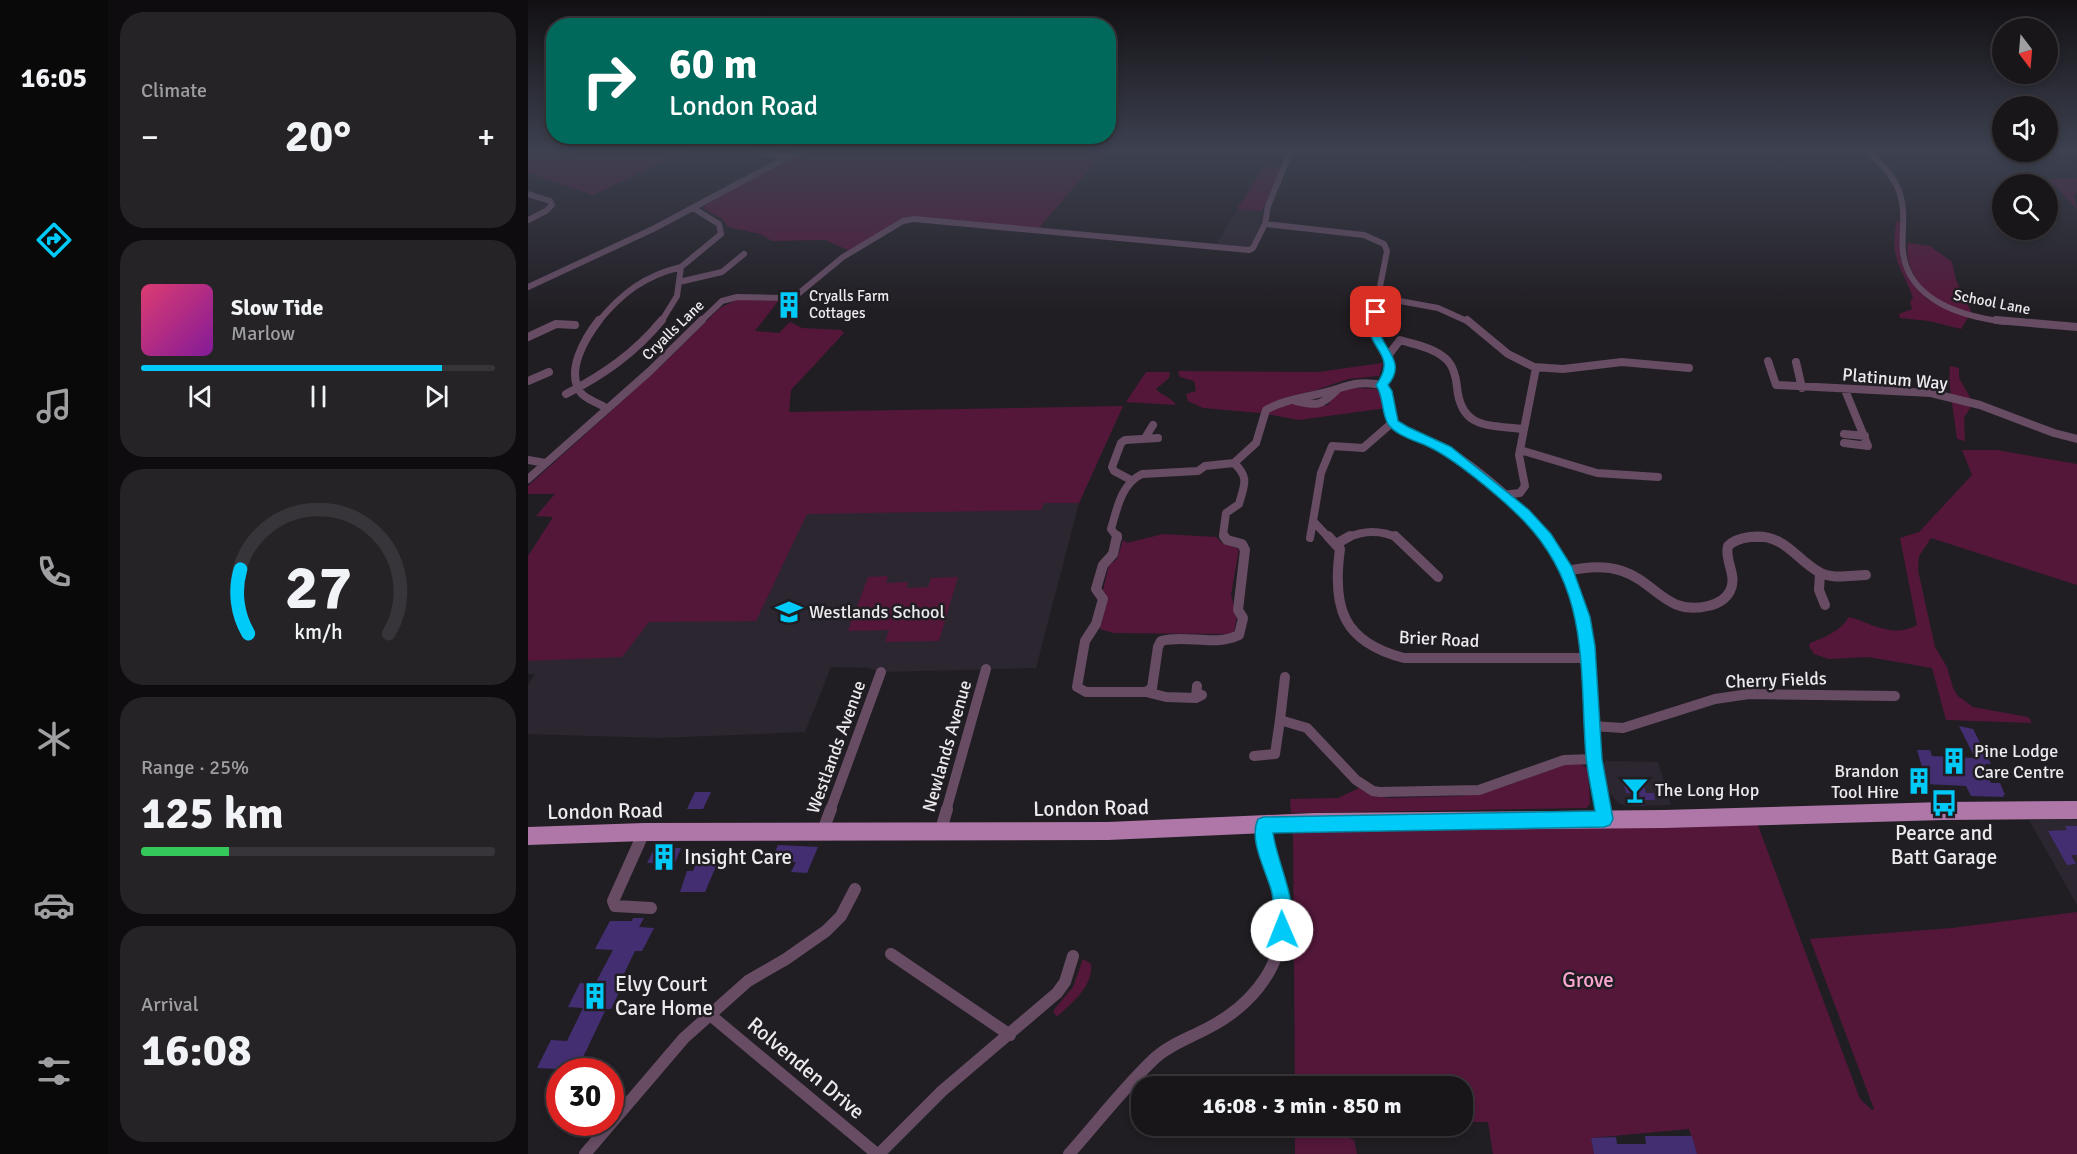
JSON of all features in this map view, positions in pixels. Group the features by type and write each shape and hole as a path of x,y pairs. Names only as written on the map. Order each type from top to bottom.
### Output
{"main road":[{"name":"London Road","path":"528,836 644,832 1108,831 1264,825 2077,810"}],"street":[{"path":"528,220 546,211 551,204"},
{"path":"528,287 653,230 701,204"},
{"path":"1269,204 1265,224 1352,232 1374,238 1384,244 1387,251 1373,326 1390,362 1389,377 1382,385"},
{"name":"School Lane","path":"1902,204 1904,259 1912,279 1929,298 1959,311 1994,319 2077,327"},
{"path":"610,296 652,273 670,267 681,267 721,234 719,224 693,208"},
{"name":"Cryalls Lane","path":"528,479 650,371 722,301 737,297 783,298 798,294 843,257 908,219 1249,250 1253,248 1265,224"},
{"path":"679,282 727,270 744,254"},
{"path":"566,394 609,372 630,355 672,307 677,296 681,267"},
{"path":"1378,297 1431,307 1461,318 1481,331 1507,356 1536,368 1651,362 1689,368"},
{"path":"567,333 582,318"},
{"path":"528,337 552,324 562,322 575,325"},
{"path":"1388,357 1400,340 1443,356 1453,367 1461,408 1467,417 1488,424 1523,429"},
{"name":"Platinum Way","path":"1768,361 1778,383 1845,390 1931,393 1980,405 2054,433 2077,439"},
{"path":"1796,362 1802,386 1821,385"},
{"path":"1502,495 1520,494 1524,490 1520,450 1536,368"},
{"path":"528,381 551,372"},
{"path":"1198,693 1166,697 1146,692 1086,692 1077,687 1085,640 1096,624 1103,599 1096,589 1099,577 1105,561 1113,554 1118,538 1111,529 1131,480 1142,474 1198,471 1205,466 1234,463 1256,443 1266,410 1276,403 1288,400 1323,405 1340,387 1361,382 1382,385 1386,391 1393,422 1404,430 1446,450 1502,495 1537,526 1567,571 1583,617 1588,658 1594,759 1604,819"},
{"path":"559,387 566,394 584,402 603,406"},
{"path":"1844,439 1865,436 1845,390"},
{"path":"596,414 614,399"},
{"path":"1310,537 1328,453 1332,446 1362,448 1368,446 1380,431 1393,422"},
{"path":"1145,438 1153,425"},
{"path":"1131,480 1114,471 1113,462 1121,443 1125,440 1158,438"},
{"path":"1520,450 1597,473 1658,477"},
{"path":"528,460 545,464"},
{"path":"1146,692 1152,688 1158,647 1161,641 1172,638 1228,640 1239,635 1242,628 1243,618 1238,610 1245,550 1242,544 1227,540 1223,535 1226,513 1239,504 1245,478 1244,472 1234,463"},
{"path":"1313,521 1336,544 1352,534 1373,532 1392,534 1400,539 1438,577"},
{"path":"1567,571 1590,566 1608,568 1641,579 1659,596 1675,605 1707,606 1720,602 1730,590 1733,579 1727,550 1729,545 1739,539 1768,537 1786,544 1820,573 1866,575"},
{"name":"Brier Road","path":"1336,544 1340,549 1336,599 1343,617 1359,637 1397,657 1416,659 1588,658"},
{"path":"1820,573 1819,590 1825,605"},
{"name":"Newlands Avenue","path":"940,833 986,669"},
{"name":"Westlands Avenue","path":"822,833 881,672"},
{"path":"1254,756 1275,754 1285,677"},
{"name":"Cherry Fields","path":"1592,726 1623,728 1715,699 1749,694 1895,696"},
{"path":"1280,720 1307,728 1356,780 1373,791 1380,792 1479,790 1564,760 1594,759"},
{"path":"1075,1152 1155,1058 1167,1049 1235,1012 1251,995 1276,960 1282,930 1282,896 1267,851 1264,825"},
{"path":"644,832 613,901 615,906 651,908"},
{"path":"585,1154 684,1038 748,981 786,959 826,931 841,916 855,889"},
{"path":"891,954 1010,1035"},
{"path":"878,1154 942,1091 1010,1035 1061,988 1073,957"},
{"name":"Rolvenden Drive","path":"709,1014 878,1154"}],"shaded area":[{"path":"1237,209 1262,211 1261,226 1253,246 1247,248 1216,245"},
{"name":"Westlands School","path":"1123,406 1079,503 1036,668 881,672 868,668 831,667 805,732 658,738 528,734 528,685 535,674 528,674 528,556"},
{"path":"1605,761 1658,762 1671,805 1626,806 1618,803 1604,786 1602,767"},
{"path":"2029,820 2077,820 2077,905"}],"green space":[{"path":"707,204 1060,204 1038,229 911,217 850,251 825,240 772,241 760,234 728,227 722,219 703,208"},
{"path":"1240,204 1265,204 1262,211 1237,209"},
{"path":"1897,220 1901,223 1900,257 1910,279 1926,298 1969,316 1961,329 1929,321 1900,318 1899,314 1912,309 1910,302 1913,298 1895,253"},
{"path":"1908,243 1930,246 1952,262 1956,280 1972,313 1945,305 1927,292 1911,269 1908,260"},
{"path":"738,299 779,300 755,331 779,333 790,322 802,328 841,330 844,333 791,390 789,412 1123,406 1079,503 1044,503 1041,510 807,514 756,621 649,622 622,657 528,661 528,556 553,517 536,516 555,494 528,494 528,486 660,367 720,308"},
{"path":"1383,363 1379,376 1348,379 1283,398 1267,406 1260,413 1203,408 1188,401 1186,394 1196,391 1194,381 1180,377 1178,371 1318,372"},
{"path":"1950,366 1959,368 1959,378 1971,399 1970,408 1964,418 1965,441 1957,439 1949,380"},
{"path":"1146,372 1170,372 1169,378 1156,389 1176,405 1126,402"},
{"path":"1344,387 1376,389 1382,395 1386,408 1299,420 1267,414 1273,407 1280,404 1328,405 1333,396"},
{"path":"1962,450 1997,450 2077,464 2077,585 1931,538 1919,556 1918,570 1935,647 1947,667 1953,688 1958,696 1973,707 2028,717 2032,723 1946,720 1932,668 1868,657 1829,659 1814,654 1809,646 1810,643 1837,630 1849,617 1891,630 1908,629 1917,625 1900,538 1919,532 1972,475"},
{"path":"1163,534 1216,537 1222,543 1239,549 1231,595 1237,616 1234,632 1229,634 1114,633 1100,629 1108,598 1103,590 1109,565 1117,559 1123,540 1127,543"},
{"path":"888,576 886,583 908,582 907,588 928,587 931,578 958,577 939,641 885,642 889,630 848,631 868,577"},
{"path":"1568,763 1580,763 1588,769 1590,804 1586,808 1291,813 1290,799 1338,798 1359,788 1372,795 1388,798 1462,796 1506,786"},
{"name":"Grove","path":"1756,820 1860,1099 1872,1110 1874,1109 1810,939 1952,928 2077,912 2077,1154 1697,1154 1689,1129 1591,1138 1594,1154 1493,1154 1488,1122 1473,1122 1473,1076 1295,1076 1293,830"},
{"path":"1083,959 1091,964 1089,980 1075,1000 1057,1017 1053,1011 1073,987"},
{"path":"1295,1136 1344,1136 1354,1140 1357,1154 1295,1154"}],"building":[{"name":"Pine Lodge Care Centre","path":"1959,726 1973,729 1991,764 1985,764 1986,768 1983,767 1991,783 2000,783 2004,797 1971,796 1966,786 1926,784 1927,786 1917,787 1909,772 1923,770 1917,750 1930,750 1932,756 1975,758"},
{"name":"The Long Hop","path":"1623,781 1643,782 1646,793 1654,793 1655,800 1644,800 1645,806 1633,805 1630,793 1626,793"},
{"name":"Insight Care","path":"695,792 711,792 703,809 687,809"},
{"path":"2065,826 2077,826 2077,855 2071,855 2076,864 2067,865 2048,831 2067,830"},
{"path":"778,845 818,847 807,873 791,872 796,862 771,861"},
{"name":"Insight Care","path":"662,848 681,848 672,870 659,870 663,863 647,863 653,851 660,851"},
{"path":"718,851 716,857 720,857 705,892 680,892 687,871 693,871 701,853"},
{"name":"Elvy Court Care Home","path":"633,918 644,918 639,927 654,928 642,951 635,951 619,984 623,984 611,1009 606,1009 583,1058 546,1058 546,1068 537,1068 551,1040 567,1041 583,1008 568,1007 580,983 595,984 613,950 595,949 610,921 632,921"},
{"path":"1645,1136 1692,1136 1697,1154 1594,1154 1591,1138 1616,1137 1617,1144 1646,1144"}],"place":[{"name":"Cryalls Farm Cottages","path":"789,305"},
{"name":"Westlands School","path":"789,612"},
{"name":"Pine Lodge Care Centre","path":"1954,761"},
{"name":"Brandon Tool Hire","path":"1919,781"},
{"name":"The Long Hop","path":"1635,790"},
{"name":"Pearce and Batt Garage","path":"1944,803"},
{"name":"Insight Care","path":"664,857"},
{"name":"Elvy Court Care Home","path":"595,996"}],"route":[{"path":"1282,930 1282,896 1267,851 1264,825 1314,822 1604,819 1594,759 1588,646 1583,617 1567,571 1537,526 1524,514 1446,450 1404,430 1393,422 1386,391 1382,385 1389,377 1390,362 1373,326 1376,312"}]}
